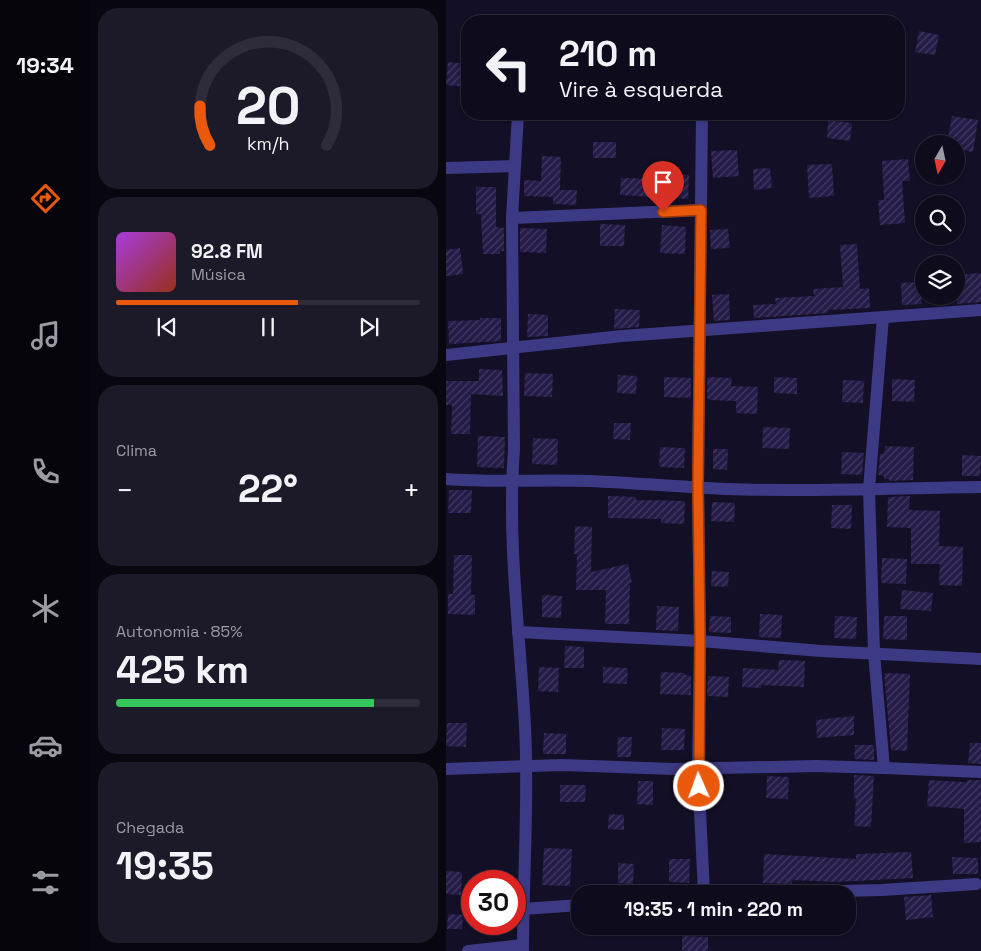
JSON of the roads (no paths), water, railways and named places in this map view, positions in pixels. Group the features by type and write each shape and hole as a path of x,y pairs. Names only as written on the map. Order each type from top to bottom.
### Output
{"street":[{"path":"518,120 512,218 514,449 512,550 525,728 524,870"},
{"path":"702,120 698,486 700,641 698,768 704,885"},
{"path":"446,168 515,166"},
{"path":"512,218 701,210"},
{"path":"446,355 622,336 981,310"},
{"path":"883,317 869,489 874,653 884,768"},
{"path":"446,479 472,481 556,480 698,486 726,489 981,487"},
{"path":"518,632 700,641 981,660"},
{"path":"446,769 562,765 698,768 884,768 981,772"},
{"path":"856,891 976,884"},
{"path":"526,909 571,906"},
{"path":"468,951 523,948 523,935"}]}
